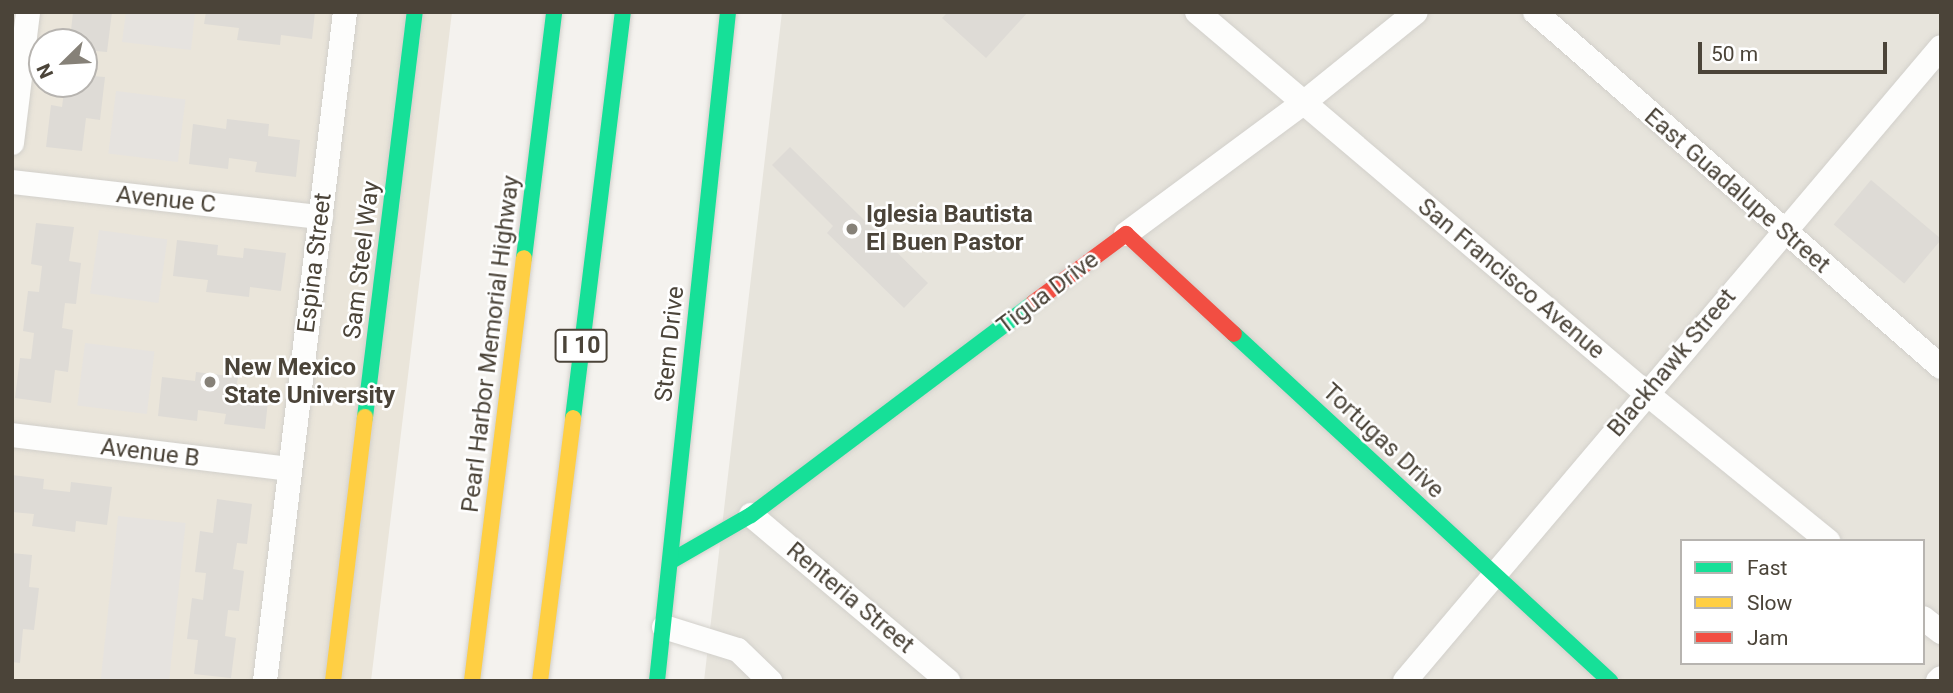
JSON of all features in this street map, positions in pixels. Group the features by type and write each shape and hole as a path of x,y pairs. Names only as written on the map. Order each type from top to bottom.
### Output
{"main road":[{"name":"Sam Steel Way","path":"333,681 415,12"},
{"name":"Pearl Harbor Memorial Highway","path":"472,681 554,12"},
{"name":"I 10","path":"540,681 623,12"},
{"name":"Stern Drive","path":"657,681 727,12"},
{"name":"Tigua Drive","path":"671,561 751,515 1126,234"},
{"name":"Tortugas Drive","path":"1126,234 1611,681"}],"street":[{"path":"12,143 28,12"},
{"name":"Espina Street","path":"265,681 345,12"},
{"name":"San Francisco Avenue","path":"1197,12 1302,104 1646,393 1826,539"},
{"name":"Tigua Drive","path":"1126,234 1302,104 1416,12"},
{"name":"East Guadalupe Street","path":"1535,12 1782,232 1941,367"},
{"name":"Blackhawk Street","path":"1405,681 1496,577 1646,393 1941,47"},
{"name":"Avenue C","path":"12,182 321,217"},
{"name":"Avenue B","path":"12,435 289,469"},
{"name":"Renteria Street","path":"751,515 948,681"},
{"path":"1925,620 1941,632"},
{"path":"664,627 738,650 770,681"}],"shaded area":[{"name":"New Mexico State University","path":"12,12 452,12 371,681 12,681"},
{"path":"126,12 195,12 191,50 122,42"},
{"path":"782,12 1941,12 1941,681 704,681"},
{"path":"116,91 185,100 178,162 108,154"},
{"path":"99,230 167,240 158,303 90,293"},
{"path":"85,343 154,352 147,414 77,406"},
{"path":"118,516 186,523 169,681 101,681"}],"building":[{"path":"73,12 112,12 107,52 98,51 98,28 71,28"},
{"path":"206,12 315,12 312,39 281,35 280,45 237,40 239,28 204,24"},
{"path":"948,12 1028,12 986,58 942,18"},
{"path":"98,76 105,77 100,120 86,118 82,151 46,147 51,105 62,107 63,98 98,98"},
{"path":"227,119 269,124 268,136 300,140 296,177 255,172 257,162 229,158 228,169 189,164 193,124 226,129"},
{"name":"Iglesia Bautista El Buen Pastor","path":"790,147 928,283 904,308 827,233 833,226 772,165"},
{"path":"1871,180 1941,239 1904,284 1834,224"},
{"path":"36,223 74,227 69,261 81,263 76,304 65,303 62,328 73,330 68,372 55,370 51,403 15,398 20,358 31,359 34,333 23,331 28,291 39,292 42,266 31,264"},
{"path":"177,240 218,245 217,255 243,258 244,248 286,253 281,291 250,287 249,297 206,292 208,280 173,276"},
{"path":"196,372 238,377 236,388 269,392 265,429 224,424 226,414 198,410 197,421 158,416 162,377 195,381"},
{"path":"12,475 44,479 43,489 70,492 71,482 112,487 107,525 76,521 75,532 32,526 34,514 12,512"},
{"path":"217,499 252,504 247,544 237,543 233,569 244,571 239,611 228,610 225,636 236,638 231,678 194,674 198,640 187,639 192,598 203,600 206,573 195,572 200,531 213,533"},
{"path":"12,553 32,555 29,587 39,588 34,630 23,629 20,663 12,662"}],"traffic: fast":[{"path":"365,417 415,12"},
{"path":"524,258 554,12"},
{"path":"573,418 623,12"},
{"path":"657,681 728,12"},
{"path":"671,561 751,515 1033,303"},
{"path":"1234,334 1610,681"}],"traffic: slow":[{"path":"472,681 524,258"},
{"path":"333,681 365,417"},
{"path":"540,681 573,418"}],"traffic: jam":[{"path":"1033,303 1126,234 1234,334"}],"place":[{"name":"Iglesia Bautista El Buen Pastor","path":"852,229"},
{"name":"New Mexico State University","path":"210,382"}]}
